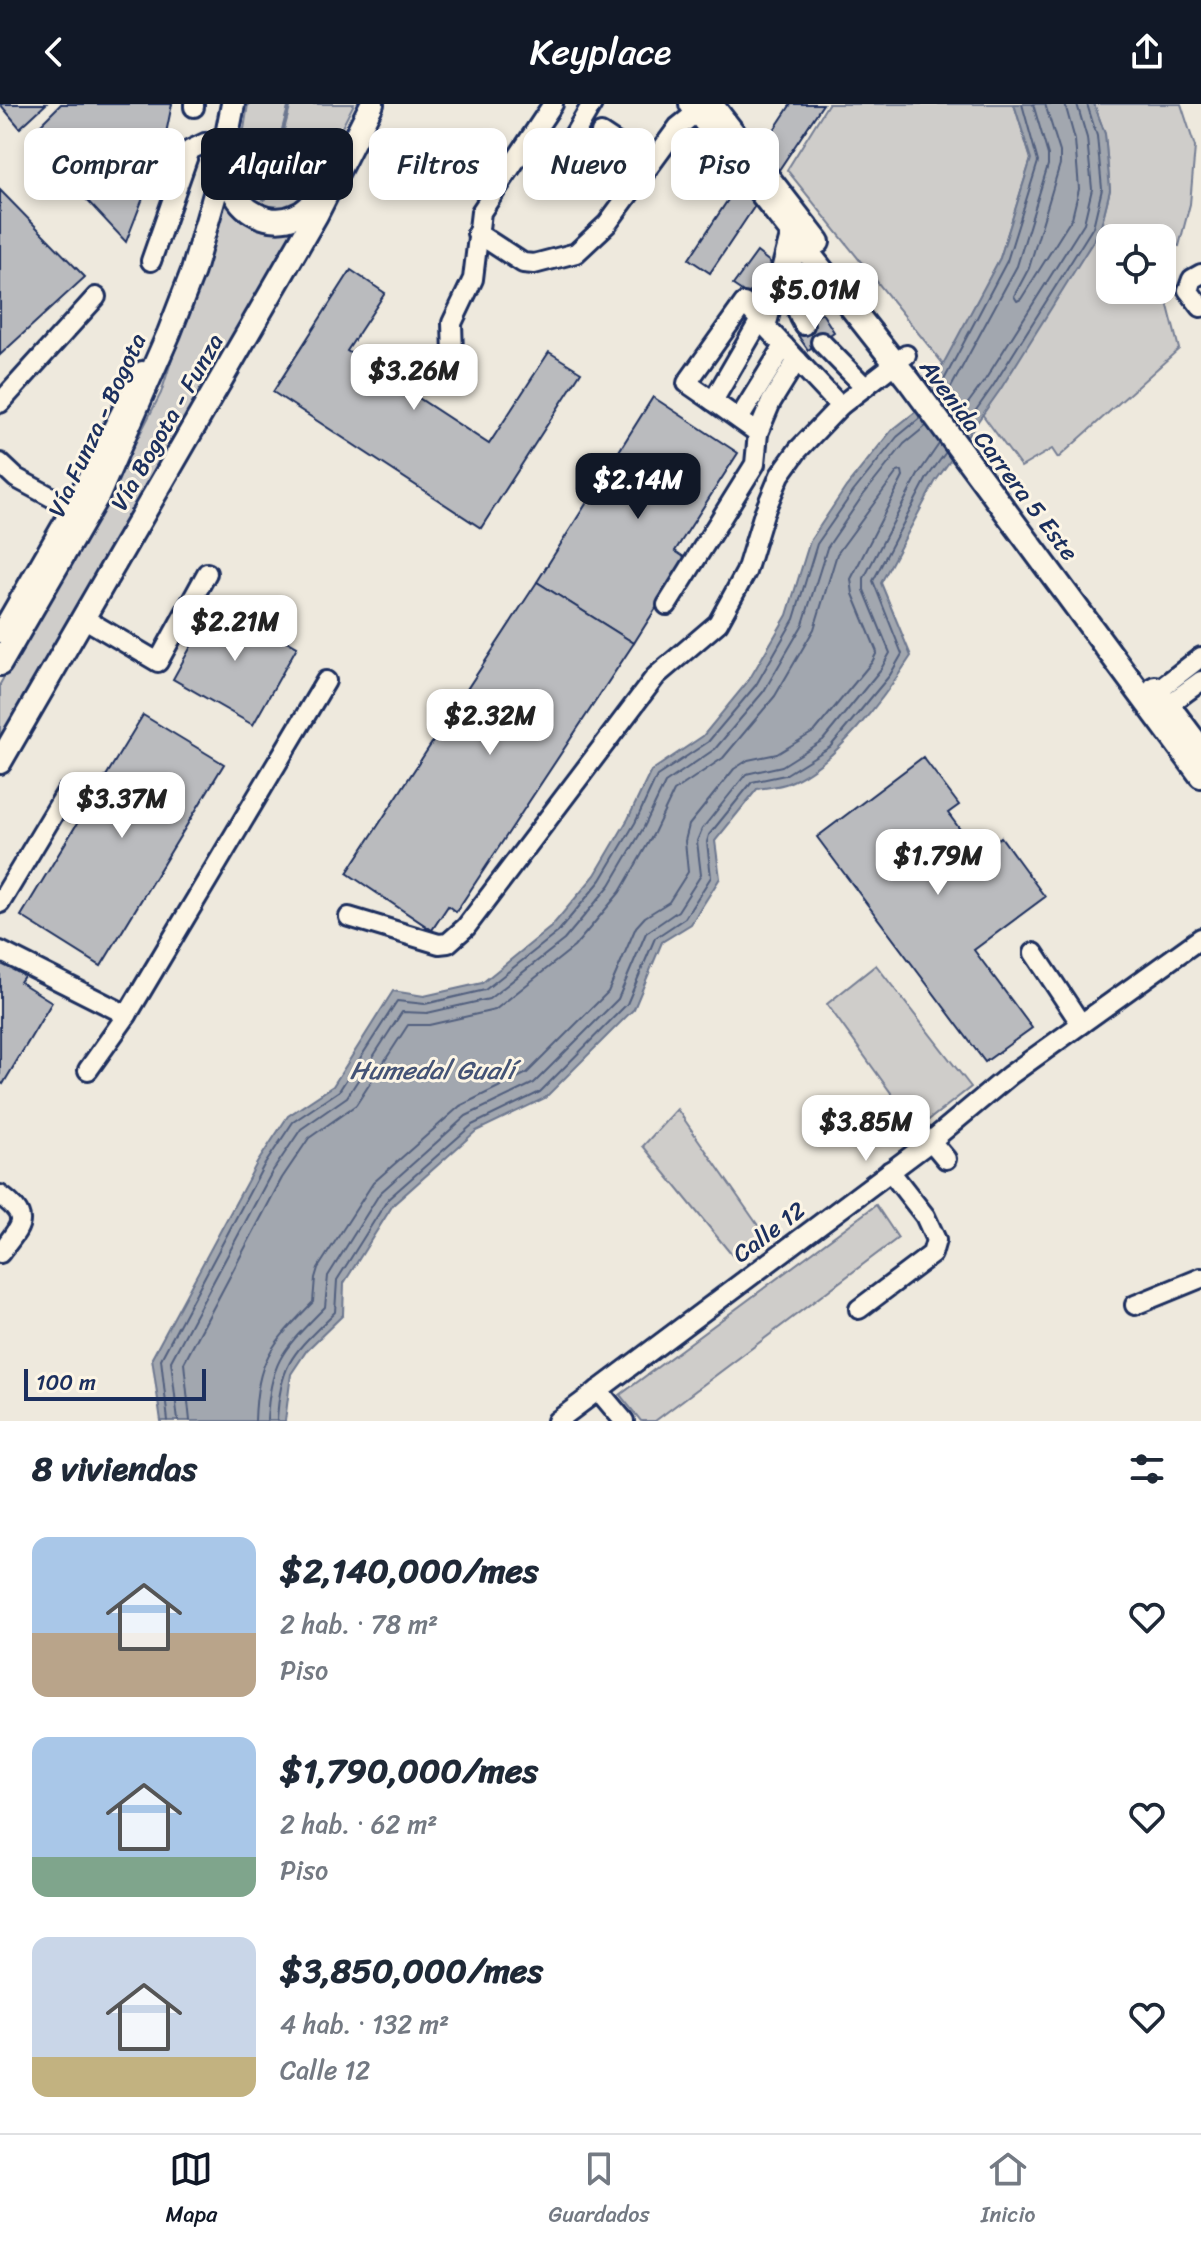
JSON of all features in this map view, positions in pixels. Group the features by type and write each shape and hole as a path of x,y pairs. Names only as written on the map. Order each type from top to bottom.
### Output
{"main road":[{"name":"Vía Funza - Bogota","path":"229,128 233,104"},
{"path":"239,128 242,104"},
{"name":"Vía Bogota - Funza","path":"353,143 372,104"},
{"name":"Avenida Carrera 5 Este","path":"700,107 794,236 900,359"},
{"name":"Avenida Carrera 5 Este","path":"700,107 915,378 971,454 1165,695 1201,749"},
{"name":"Vía Funza - Bogota","path":"0,664 98,495 169,333 193,271 213,200"},
{"path":"239,200 250,212 279,220 294,217 315,200"},
{"name":"Vía Bogota - Funza","path":"0,762 85,619 322,200"},
{"name":"Avenida Carrera 5 Este","path":"1165,695 1201,776"}],"street":[{"path":"453,354 452,323 473,279 481,212 552,104"},
{"path":"578,128 592,104"},
{"path":"477,233 523,263 534,264 576,253 607,224 678,127 700,107"},
{"path":"151,261 190,150 201,145"},
{"path":"713,401 763,324 794,236"},
{"path":"794,236 792,294 796,312 804,325"},
{"path":"1200,273 1188,285 1188,290 1201,307"},
{"path":"0,403 96,297"},
{"path":"758,433 687,383 744,303 840,406"},
{"name":"Vía Funza - Bogota","path":"0,633 7,606 72,508 147,360 169,333"},
{"path":"821,342 865,387"},
{"path":"739,419 790,353"},
{"path":"667,605 755,464 758,433 790,353"},
{"path":"349,917 439,944 448,943 466,927 656,676 718,623 746,572 764,513 780,475 808,439 840,406 900,359"},
{"path":"0,463 16,478 72,508"},
{"path":"85,619 158,662 207,573"},
{"path":"1165,695 1201,657"},
{"path":"88,1070 127,1015 326,681"},
{"path":"1165,695 1201,681"},
{"path":"0,903 66,793"},
{"name":"Calle 12","path":"557,1421 931,1141 1010,1075 1201,938"},
{"path":"0,951 127,1015"},
{"path":"1034,953 1081,1024"},
{"path":"931,1141 946,1159"},
{"path":"859,1309 932,1254 936,1240 925,1216 890,1171"},
{"path":"0,1195 18,1208 21,1215 18,1228 0,1253"},
{"path":"1135,1305 1201,1278"},
{"path":"598,1390 624,1421"}],"shaded area":[{"path":"248,104 354,104 341,128 244,128"},
{"path":"828,104 1014,104 1031,159 1000,258 944,365 787,170"},
{"path":"1094,104 1181,104 1195,147 1190,204 1179,246 1176,245 1176,224 1102,224 1110,190 1105,134"},
{"path":"223,200 229,200 241,217 255,227 273,229 300,223 0,748 0,684 110,492 161,393"},
{"path":"253,200 298,200 278,211"},
{"path":"1096,236 1096,304 1168,304 1179,349 1058,458 1052,449 1021,467 982,414"},
{"path":"876,965 971,1087 917,1129 827,1004"},
{"path":"677,1109 766,1237 736,1260 643,1146"},
{"path":"876,1205 898,1238 655,1421 641,1421 620,1395"}],"water":[{"name":"Humedal Gualí","path":"1014,104 1094,104 1105,134 1110,190 1102,224 1096,224 1096,236 1000,390 935,482 881,583 911,656 887,691 840,746 806,774 784,784 757,789 715,841 720,878 691,924 662,942 634,1009 545,1098 476,1131 393,1205 344,1283 343,1315 307,1350 291,1374 285,1421 161,1421 152,1358 257,1163 288,1116 333,1086 393,991 424,996 482,983 551,927 595,875 628,819 651,771 703,736 749,680 787,615 810,541 846,487 891,431 919,409 1000,258 1031,159"}],"building":[{"path":"0,104 46,104 20,128"},
{"path":"61,104 172,104 167,128 37,128"},
{"path":"791,104 823,104 779,170 779,128 775,128"},
{"path":"0,190 85,277 0,355"},
{"path":"87,200 142,200 126,242"},
{"path":"728,200 759,200 710,273 689,259"},
{"path":"757,252 771,263 748,295 733,285"},
{"path":"351,270 385,293 347,351 489,444 549,352 581,372 481,528 273,392"},
{"path":"822,313 834,332 808,350 795,331"},
{"path":"653,397 738,453 675,551 687,559 634,643 537,582"},
{"path":"537,582 634,643 456,912 448,906 432,930 347,873"},
{"path":"216,601 297,647 253,725 173,679"},
{"path":"143,715 224,764 101,966 21,916"},
{"path":"923,757 959,805 948,813 978,854 1001,837 1045,897 974,950 1032,1028 985,1062 817,837"},
{"path":"0,961 24,976 20,982 52,1002 3,1084 0,1082"}],"waterway":[{"path":"283,128 290,104"}]}
